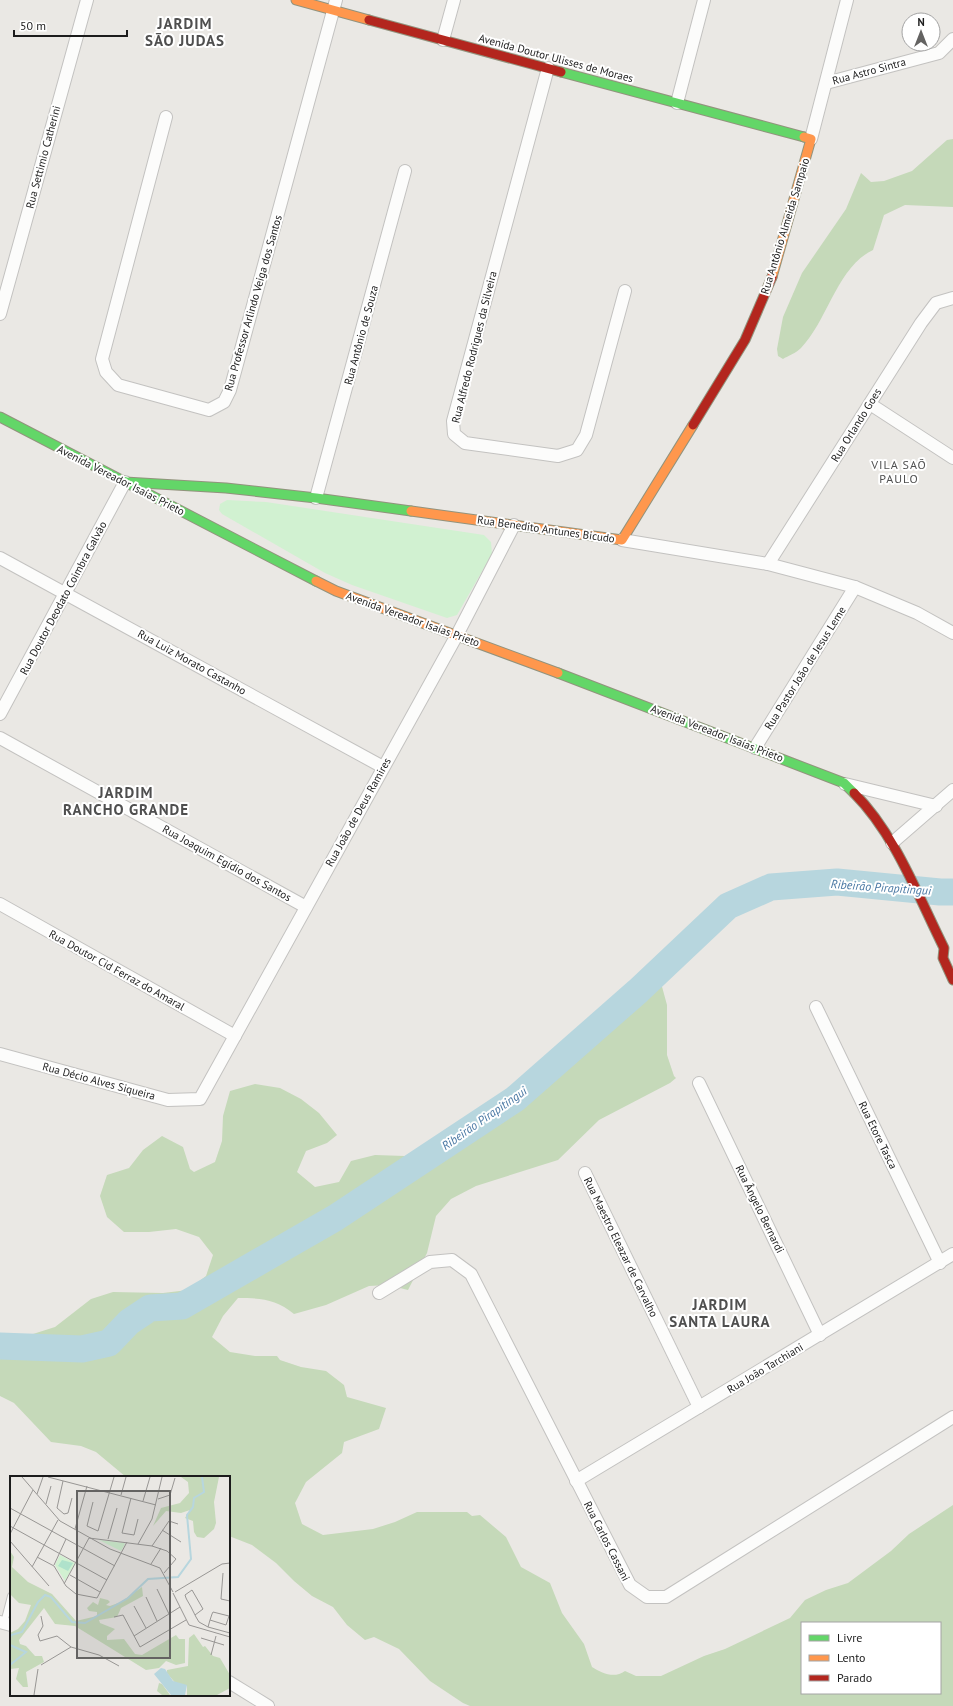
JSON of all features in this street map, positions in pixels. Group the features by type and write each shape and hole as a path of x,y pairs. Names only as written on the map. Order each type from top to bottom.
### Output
{"street":[{"name":"Rua Settimio Catherini","path":"0,314 87,0"},
{"name":"Avenida Doutor Ulisses de Moraes","path":"296,0 335,5 443,40 811,139"},
{"path":"443,40 454,0"},
{"path":"677,103 704,0"},
{"name":"Rua Antônio Almeida Sampaio","path":"622,540 745,340 770,283 811,139 847,0"},
{"name":"Rua Professor Arlindo Veiga dos Santos","path":"166,117 102,359 106,372 118,386 209,410 224,402 230,390 335,5"},
{"name":"Rua Astro Sintra","path":"826,82 939,53 953,39"},
{"name":"Rua Alfredo Rodrigues da Silveira","path":"548,68 452,421 454,434 464,443 558,456 577,450 586,435 625,292"},
{"name":"Rua Antônio de Souza","path":"316,498 405,171"},
{"name":"Rua Orlando Goes","path":"768,564 921,323 936,303 953,298"},
{"path":"870,404 953,458"},
{"name":"Avenida Vereador Isaías Prieto","path":"0,417 336,592 457,635 756,748 844,784 936,806"},
{"name":"Rua Benedito Antunes Bicudo","path":"125,482 226,488 316,498 622,540 768,564 855,588 917,613 953,633"},
{"name":"Rua Doutor Deodato Coimbra Galvão","path":"0,714 125,482"},
{"name":"Rua João de Deus Ramires","path":"200,1099 457,635 514,525"},
{"name":"Rua Luiz Morato Castanho","path":"0,558 383,767"},
{"name":"Rua Pastor João de Jesus Leme","path":"756,748 855,588"},
{"name":"Rua Joaquim Egídio dos Santos","path":"0,738 306,907"},
{"name":"Avenida Vereador Isaías Prieto","path":"844,784 870,810 892,843 944,948 943,958 953,980"},
{"path":"892,843 953,790"},
{"name":"Rua Doutor Cid Ferraz do Amaral","path":"0,904 235,1036"},
{"path":"944,948 953,953"},
{"name":"Rua Etore Tasca","path":"816,1007 940,1263"},
{"name":"Rua Décio Alves Siqueira","path":"0,1054 168,1100 200,1099"},
{"name":"Rua Ângelo Bernardi","path":"700,1083 820,1335"},
{"name":"Rua Maestro Eleazar de Carvalho","path":"585,1172 700,1407"},
{"name":"Rua João Tarchiani","path":"576,1481 953,1254"},
{"name":"Rua Carlos Cassani","path":"379,1294 430,1262 452,1260 471,1274 630,1585 647,1597 666,1597 953,1417"},
{"path":"230,1683 268,1706"}],"lane":[{"path":"5,1623 10,1600"}],"green space":[{"path":"953,139 953,207 905,205 884,215 873,250 861,258 850,269 819,323 801,348 783,359 778,356 777,349 783,317 802,273 846,209 861,173 871,182 884,181 912,171 947,140"},
{"path":"227,500 266,502 484,535 491,542 492,554 457,615 447,618 352,585 325,573 222,514 219,510 220,504"},
{"path":"645,980 661,983 667,1005 667,1055 676,1078 670,1083 599,1120 558,1160 476,1186 451,1199 436,1216 427,1253 408,1290 388,1285 369,1286 326,1305 294,1314 281,1305 268,1300 238,1298 223,1316 212,1337 230,1352 255,1356 277,1356 280,1360 301,1367 326,1371 344,1385 347,1397 386,1408 379,1429 344,1442 342,1453 306,1482 295,1503 302,1524 323,1535 373,1529 395,1522 417,1512 467,1512 472,1516 480,1515 506,1537 521,1567 550,1583 562,1613 584,1644 592,1667 612,1675 617,1675 625,1671 636,1676 661,1676 704,1656 725,1649 790,1618 805,1600 826,1590 848,1583 891,1551 909,1534 953,1505 953,1706 470,1706 430,1681 399,1649 374,1637 365,1640 347,1625 333,1607 312,1596 276,1563 252,1545 230,1536 230,1476 125,1476 96,1452 81,1446 51,1442 14,1403 0,1396 0,1336 8,1337 33,1334 55,1327 91,1299 113,1292 163,1293 188,1290 206,1276 213,1255 199,1237 176,1229 149,1232 124,1232 107,1217 100,1196 107,1175 129,1168 143,1150 162,1136 183,1147 190,1169 194,1172 215,1162 222,1141 223,1116 230,1091 255,1084 280,1088 301,1099 319,1113 337,1135 327,1143 306,1151 297,1172 315,1187 339,1182 351,1161 375,1155 405,1156 429,1150 450,1141 486,1112 507,1104 537,1068 555,1054 576,1042 612,1007"}],"waterway":[{"name":"Ribeirão Pirapitingui","path":"0,1346 82,1349 109,1343 129,1322 150,1308 182,1306 335,1218 515,1099 638,991 728,906 771,887 837,882 953,892"}],"traffic: fast":[{"path":"561,72 804,137"},
{"path":"0,417 316,581"},
{"path":"125,482 226,488 411,511"},
{"path":"558,673 844,783 854,793"}],"traffic: slow":[{"path":"296,0 369,20"},
{"path":"772,277 811,139 804,137"},
{"path":"411,511 622,540 693,425"},
{"path":"316,581 336,591 558,673"}],"traffic: jam":[{"path":"369,20 561,72"},
{"path":"693,425 745,340 772,277"},
{"path":"854,793 869,809 882,827 905,866 944,948 943,958 953,980"}],"district":[{"name":"JARDIM SÃO JUDAS","path":"185,32"},
{"name":"VILA SAÕ PAULO","path":"899,471"},
{"name":"JARDIM RANCHO GRANDE","path":"126,800"},
{"name":"JARDIM SANTA LAURA","path":"720,1312"}]}
